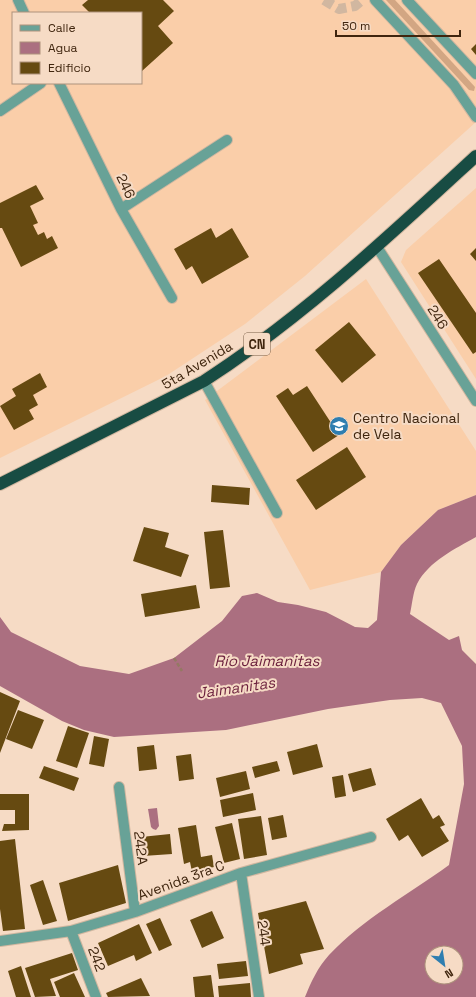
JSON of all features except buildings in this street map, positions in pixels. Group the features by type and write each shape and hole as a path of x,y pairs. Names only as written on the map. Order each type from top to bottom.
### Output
{"highway":[{"name":"5ta Avenida","path":"2,483 204,381 235,361 288,320 377,247 476,156"}],"street":[{"path":"18,0 23,11"},
{"path":"375,0 454,85 476,117"},
{"path":"407,0 476,74"},
{"path":"0,111 40,84"},
{"name":"246","path":"59,84 121,208 172,298"},
{"path":"121,208 227,140"},
{"name":"246","path":"377,247 476,402"},
{"path":"204,381 277,513"},
{"name":"242A","path":"119,787 135,912"},
{"name":"Avenida 3ra C","path":"0,941 71,931 135,912 241,873 371,837"},
{"name":"244","path":"241,873 259,997"},
{"name":"242","path":"71,931 96,997"}],"path":[{"path":"174,658 182,672"}],"shaded area":[{"path":"0,0 476,0 476,122 305,276 245,324 166,376 0,458"},
{"path":"386,0 395,0 475,87 474,91 469,90"},
{"path":"476,188 476,379 401,262 406,250"},
{"name":"Centro Nacional de Vela","path":"366,279 476,451 476,495 438,510 401,545 381,572 310,590 205,400"}],"water":[{"name":"Río Jaimanitas","path":"476,495 476,537 443,556 422,576 416,587 410,614 449,640 459,636 462,650 476,664 476,997 305,997 312,980 321,965 342,942 371,918 449,865 464,784 462,746 441,703 422,698 390,700 328,709 226,730 114,737 84,730 62,721 0,686 0,617 11,632 80,666 129,674 174,658 222,621 242,596 257,593 278,602 326,612 355,627 368,628 377,620 381,572 401,545 438,510"},
{"path":"157,808 159,826 156,830 151,827 148,809"}],"tunnel":[{"path":"324,0 339,9 355,6 362,0"}],"place":[{"name":"Centro Nacional de Vela","path":"339,426"}],"water label":[{"name":"Jaimanitas","path":"236,688"}]}
